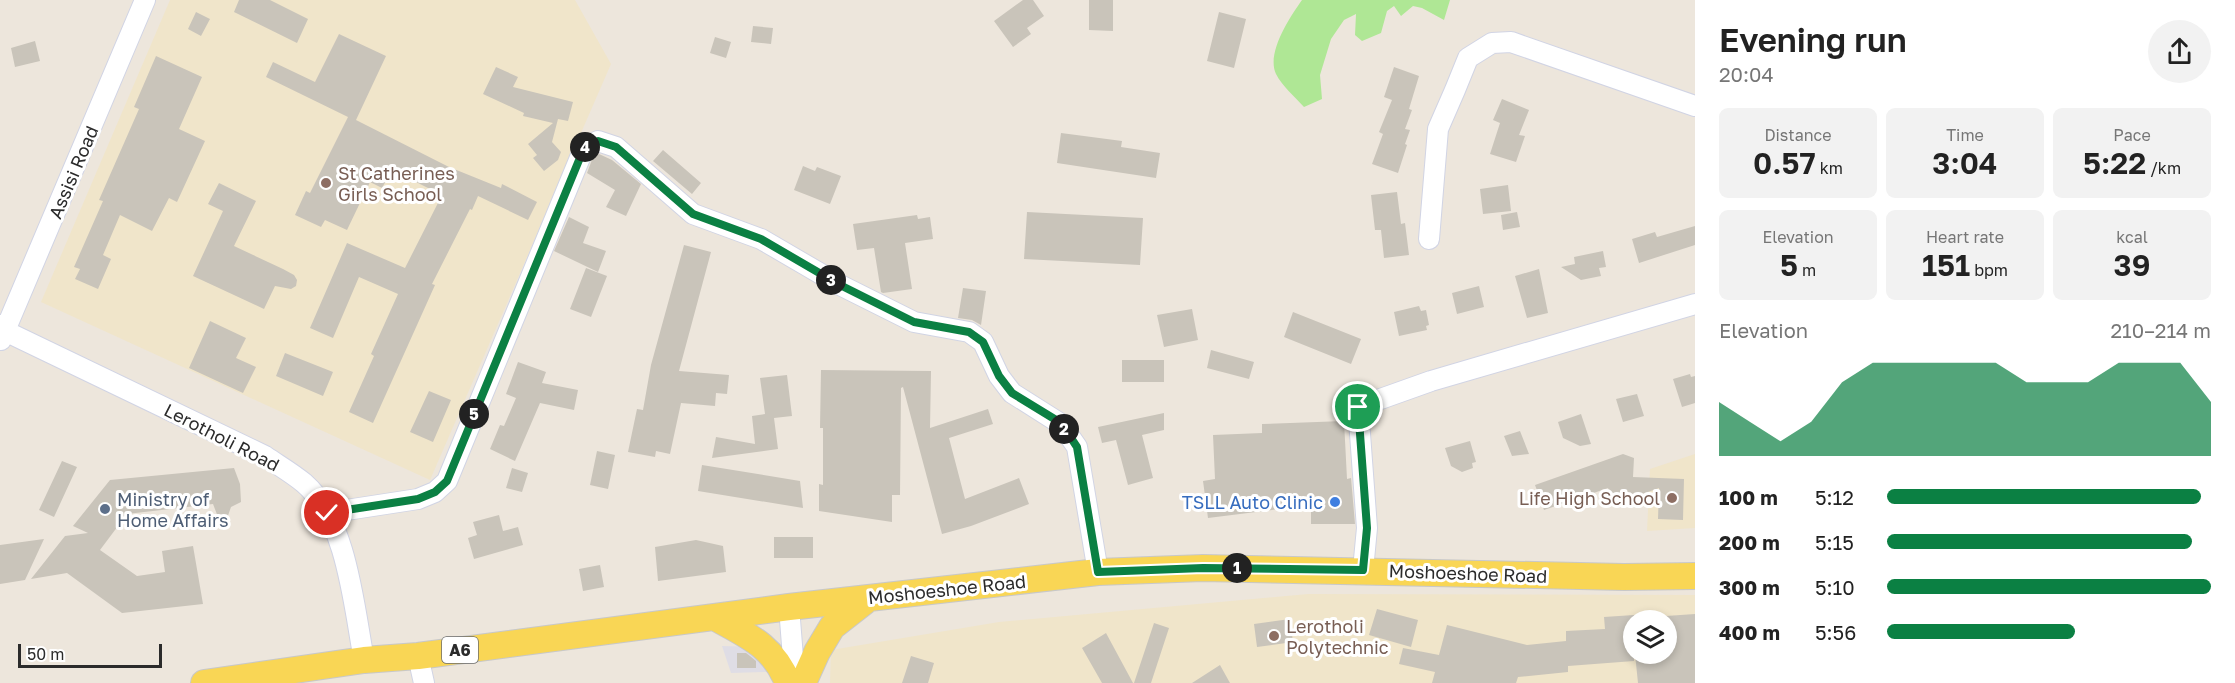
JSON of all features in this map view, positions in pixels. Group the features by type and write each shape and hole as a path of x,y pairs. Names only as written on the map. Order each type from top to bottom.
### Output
{"main road":[{"name":"Moshoeshoe Road","path":"204,683 364,660 418,656 789,607 1098,572 1203,568 1624,577 1695,576"},
{"path":"803,683 817,652 832,627 869,598"},
{"path":"716,618 763,645 782,667 788,683"}],"street":[{"name":"Assisi Road","path":"2,333 145,0"},
{"path":"1430,239 1438,129 1468,58 1492,43 1511,42 1695,106"},
{"path":"327,513 418,499 435,492 447,481 584,148 598,141 616,147 693,214 761,239 840,285 914,322 969,332 983,342 999,376 1012,393 1061,423 1077,447 1098,572"},
{"path":"1363,570 1367,528 1358,407 1431,381 1695,304"},
{"name":"Lerotholi Road","path":"2,333 265,456 305,483 327,513 344,554 364,660"},
{"path":"789,607 795,683"},
{"path":"418,656 424,683"}],"shaded area":[{"name":"St Catherines Girls School","path":"170,0 575,0 611,64 430,480 41,302"},
{"name":"Life High School","path":"1695,454 1695,528 1647,531 1650,469"},
{"name":"Lerotholi Polytechnic","path":"1308,594 1695,595 1695,683 830,683 831,650 999,622"},
{"path":"722,646 757,647 763,652 766,672 731,673"}],"green space":[{"path":"1302,0 1450,0 1444,20 1422,8 1413,6 1401,16 1394,6 1387,11 1381,33 1362,41 1355,35 1356,14 1344,20 1331,39 1320,75 1322,99 1304,107 1282,83 1276,74 1274,65 1274,56 1281,36"}],"building":[{"path":"239,0 270,0 308,19 297,43 234,12"},
{"path":"1023,0 1033,0 1044,16 1027,28 1031,34 1013,47 994,21"},
{"path":"1089,0 1113,0 1113,31 1089,30"},
{"path":"196,12 210,19 201,36 188,29"},
{"path":"1219,12 1246,19 1234,68 1207,61"},
{"path":"753,26 773,28 771,44 751,42"},
{"path":"339,34 386,56 356,120 449,167 501,188 502,184 537,202 528,220 478,196 432,284 435,285 373,423 349,412 374,356 371,354 398,294 359,277 333,338 310,328 347,243 405,268 442,195 392,170 382,188 370,182 347,230 325,220 321,227 295,215 306,191 310,193 348,117 266,77 273,62 315,82"},
{"path":"715,37 731,42 726,58 710,53"},
{"path":"35,41 40,61 15,67 11,48"},
{"path":"156,56 202,77 179,129 205,141 177,202 169,198 152,231 120,215 103,255 111,259 98,289 75,279 80,269 74,267 103,201 99,200 139,109 134,107"},
{"path":"496,67 518,77 513,87 573,102 568,121 558,119 552,142 561,152 558,160 544,171 533,158 537,155 528,144 553,123 523,116 524,113 483,94"},
{"path":"1394,67 1419,76 1409,109 1412,110 1405,129 1410,130 1405,144 1407,145 1398,173 1372,164 1383,134 1379,132 1392,100 1384,97"},
{"path":"1502,99 1529,110 1519,135 1525,136 1516,162 1490,154 1500,123 1493,120"},
{"path":"1061,133 1122,141 1121,147 1160,153 1156,178 1057,163"},
{"path":"663,150 701,183 692,194 653,161"},
{"path":"599,154 612,160 641,184 626,216 606,207 615,190 587,173 593,157"},
{"path":"803,166 815,171 817,167 841,176 830,204 794,190"},
{"path":"219,183 256,201 234,246 283,269 294,275 297,280 296,286 291,289 275,286 264,309 193,276 223,211 208,204"},
{"path":"1508,185 1511,211 1483,214 1480,189"},
{"path":"1397,192 1401,224 1405,223 1409,255 1384,258 1381,230 1375,230 1371,195"},
{"path":"1027,212 1143,218 1140,265 1024,259"},
{"path":"1517,212 1520,227 1503,230 1501,215"},
{"path":"917,215 918,219 930,217 933,239 905,243 912,289 883,293 874,248 857,250 853,224"},
{"path":"569,217 589,227 583,243 606,251 598,272 554,251"},
{"path":"1695,226 1695,245 1639,263 1632,239 1655,232 1657,237"},
{"path":"684,245 711,252 679,371 729,375 727,394 716,393 715,406 681,403 670,454 656,451 655,457 628,452 637,409 643,410 651,365"},
{"path":"1603,251 1606,267 1599,268 1601,276 1581,280 1561,267 1575,264 1574,257"},
{"path":"586,268 607,276 591,317 570,309"},
{"path":"1539,269 1548,313 1527,318 1515,276"},
{"path":"1479,286 1484,307 1457,314 1452,293"},
{"path":"963,288 986,291 981,325 972,320 958,318"},
{"path":"1419,306 1421,311 1426,310 1429,325 1426,326 1427,330 1399,336 1394,312"},
{"path":"1192,309 1198,340 1164,347 1157,315"},
{"path":"1293,312 1361,339 1351,364 1284,337"},
{"path":"210,321 246,338 236,358 256,367 243,393 189,368"},
{"path":"1211,350 1254,362 1249,379 1207,368"},
{"path":"285,353 333,372 323,396 276,376"},
{"path":"1122,360 1164,360 1164,382 1122,382"},
{"path":"518,362 546,372 542,383 578,390 574,410 540,403 515,461 490,449 500,425 504,426 516,398 506,394"},
{"path":"821,370 931,371 930,428 988,409 993,424 949,438 965,499 1019,478 1029,504 971,526 942,534 903,387 901,388 900,495 892,495 892,522 819,511 819,484 823,485 823,428 820,428"},
{"path":"1690,374 1691,377 1695,376 1695,403 1682,407 1673,379"},
{"path":"787,375 792,416 774,418 778,449 712,458 716,437 755,444 752,416 765,414 760,378"},
{"path":"429,391 451,400 433,442 410,432"},
{"path":"1637,394 1644,416 1623,422 1616,399"},
{"path":"1164,413 1164,430 1142,435 1153,478 1128,485 1116,440 1102,443 1098,427"},
{"path":"1581,414 1591,444 1580,446 1563,438 1558,422"},
{"path":"1344,421 1347,479 1351,478 1355,524 1311,524 1311,505 1208,518 1203,481 1215,479 1213,435 1262,433 1262,424"},
{"path":"1520,431 1529,454 1512,456 1504,436"},
{"path":"1470,441 1476,462 1472,463 1473,468 1462,472 1451,466 1445,448"},
{"path":"597,451 615,455 608,489 590,485"},
{"path":"1623,454 1634,458 1633,477 1684,479 1683,520 1658,519 1659,488 1614,504 1608,488 1544,510 1535,485"},
{"path":"62,461 77,467 54,517 39,510"},
{"path":"702,465 800,481 803,508 698,491"},
{"path":"234,468 240,484 241,502 231,507 223,530 213,504 127,514 100,550 137,576 165,572 162,551 193,546 203,604 122,613 67,573 31,579 65,536 88,533 73,526 110,480"},
{"path":"512,468 528,473 522,492 506,488"},
{"path":"499,515 503,531 518,527 523,545 474,559 468,538 477,535 473,522"},
{"path":"774,537 813,537 813,558 774,558"},
{"path":"44,539 25,580 0,584 0,545"},
{"path":"696,540 723,546 726,572 658,581 655,547"},
{"path":"600,565 604,587 583,591 579,569"},
{"path":"1377,609 1418,620 1411,647 1369,635"},
{"path":"1695,614 1695,683 1638,683 1636,664 1677,664 1677,615"},
{"path":"1623,616 1623,662 1568,666 1568,672 1518,677 1516,683 1432,683 1435,672 1399,664 1403,648 1439,655 1447,625 1527,645 1566,641 1566,631 1605,629 1604,617"},
{"path":"1290,619 1293,642 1257,647 1254,624"},
{"path":"1154,623 1169,628 1151,683 1134,683"},
{"path":"1106,633 1133,683 1102,683 1082,648"},
{"path":"737,653 746,653 750,656 756,661 756,668 737,668"},
{"path":"911,656 934,663 928,683 902,683"},
{"path":"1220,665 1230,683 1192,683"}],"place":[{"name":"St Catherines Girls School","path":"326,183"},
{"name":"Life High School","path":"1672,498"},
{"name":"TSLL Auto Clinic","path":"1335,502"},
{"name":"Ministry of Home Affairs","path":"105,509"},
{"name":"Lerotholi Polytechnic","path":"1274,636"}],"route":[{"path":"327,513 418,499 435,492 447,481 584,148 598,141 616,147 693,214 761,239 840,285 914,322 969,332 983,342 999,376 1012,393 1061,423 1077,447 1098,572 1203,568 1363,570 1367,528 1358,407"}]}
